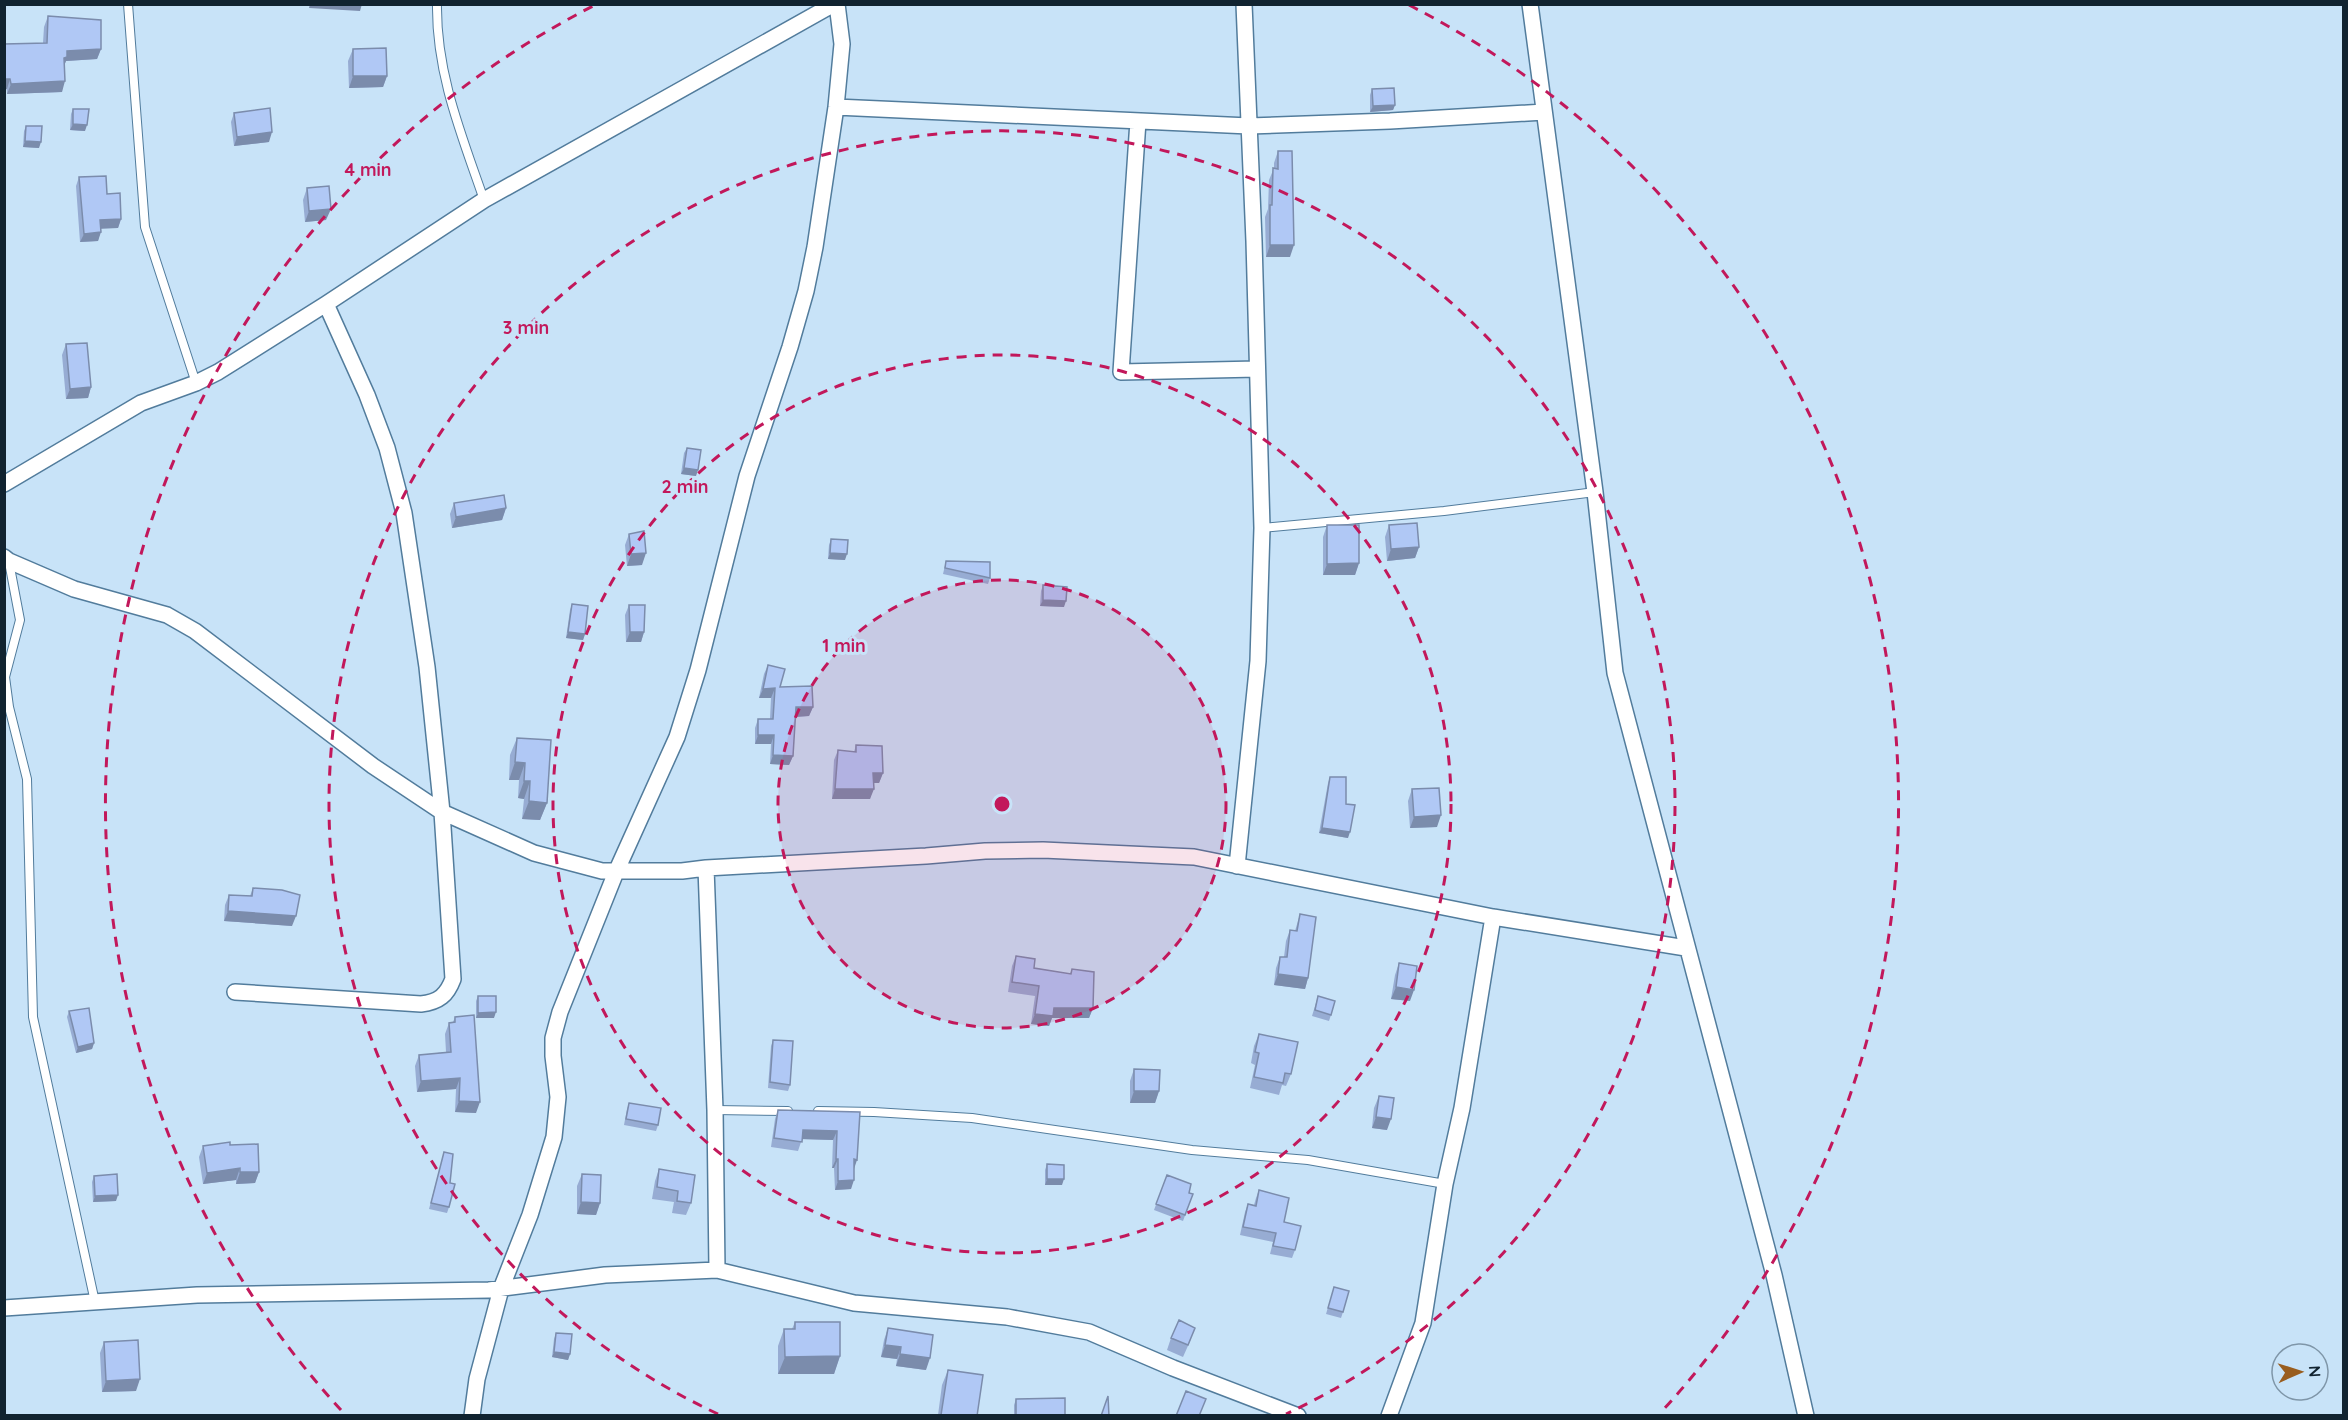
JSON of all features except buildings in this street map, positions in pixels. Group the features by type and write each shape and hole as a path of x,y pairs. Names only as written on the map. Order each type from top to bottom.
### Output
{"street":[{"path":"4,484 141,403 196,383 235,362 484,200 836,4 842,44 836,107 815,247 806,291 747,476 698,670 677,737 616,872 560,1012 553,1038 558,1097 554,1137 530,1215 501,1289 477,1379 471,1416"},
{"path":"1237,866 1258,661 1262,528 1244,4"},
{"path":"1530,4 1594,492 1615,673 1774,1275 1806,1416"},
{"path":"836,107 1249,126 1425,120 1544,112"},
{"path":"1138,121 1120,372 1257,369"},
{"path":"235,992 422,1004 440,999 448,992 454,972 442,812 425,656 409,542 398,487 387,448 367,394 326,304"},
{"path":"7,559 74,589 167,615 195,632 373,766 442,812 534,853 602,871 682,871 985,851 1031,850 1194,857 1493,917 1686,948"},
{"path":"706,868 717,1270"},
{"path":"1389,1416 1423,1323 1445,1184 1462,1108 1493,917"},
{"path":"4,1308 197,1295 501,1289 605,1275 717,1270 854,1303 1007,1317 1089,1332 1173,1368 1298,1416"}],"lane":[{"path":"128,4 145,227 196,383"},
{"path":"437,4 441,68 450,103 484,200"},
{"path":"1262,528 1444,511 1594,492"},
{"path":"7,559 20,620 5,677 9,707 27,779 33,1017 95,1302"},
{"path":"714,1110 794,1111"},
{"path":"806,1111 874,1112 972,1118 1192,1150 1308,1160 1445,1184"}]}
